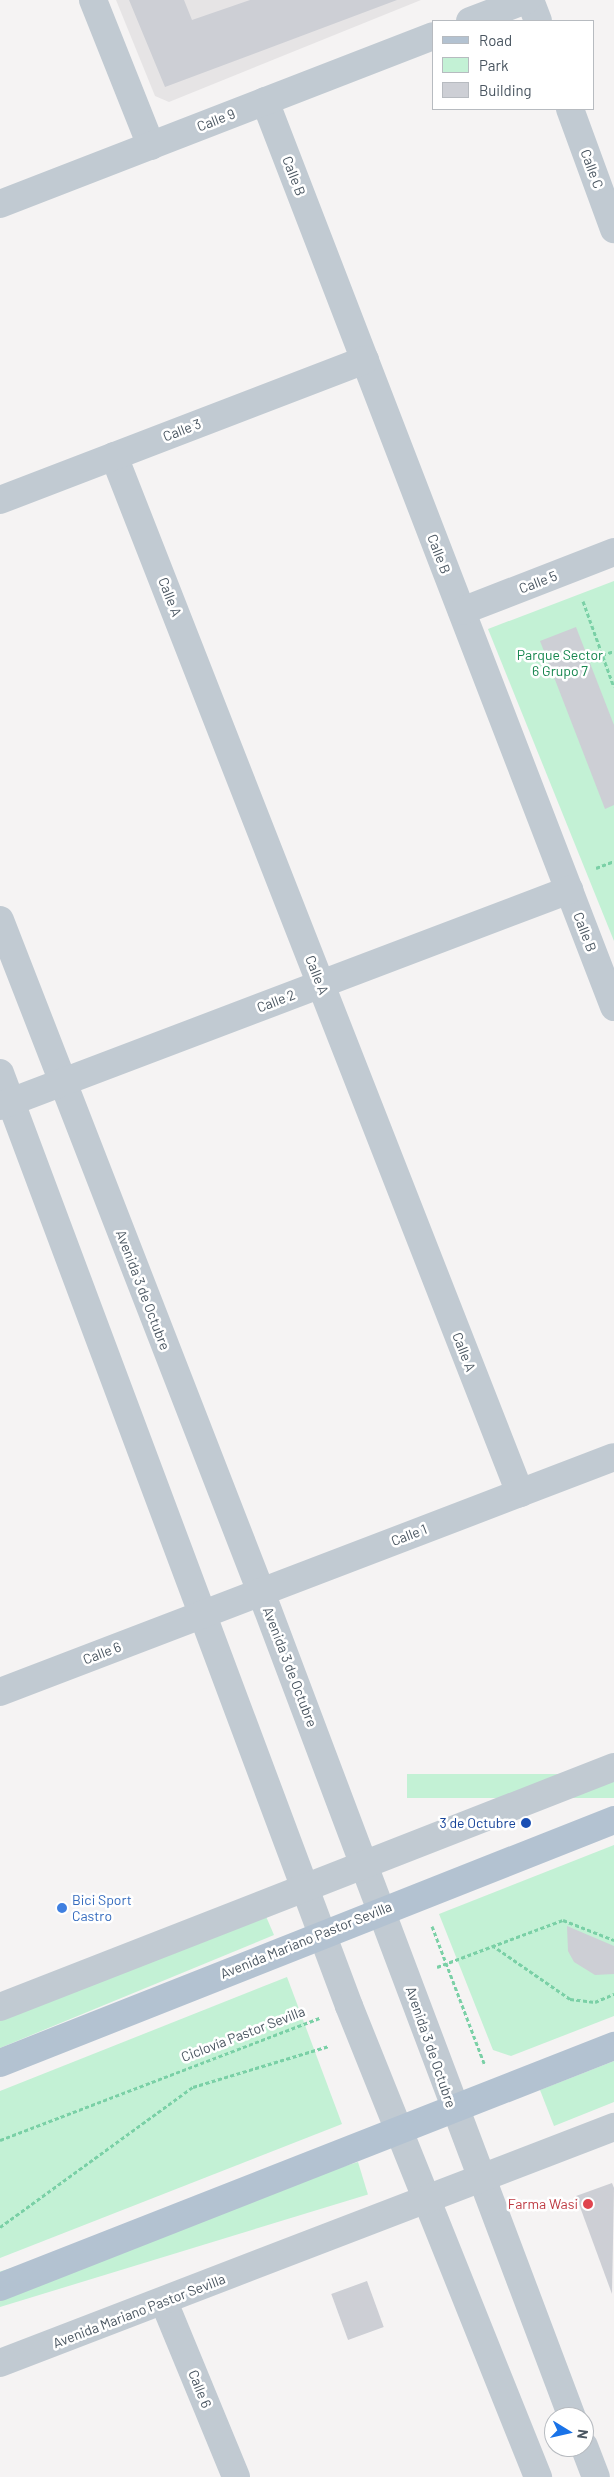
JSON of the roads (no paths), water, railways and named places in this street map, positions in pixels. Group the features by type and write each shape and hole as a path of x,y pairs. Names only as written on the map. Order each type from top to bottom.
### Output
{"main road":[{"name":"Avenida Mariano Pastor Sevilla","path":"0,2062 420,1894 614,1820"},
{"path":"0,2287 614,2046"}],"street":[{"path":"93,0 151,146"},
{"path":"473,20 526,0"},
{"path":"530,0 538,20"},
{"name":"Calle 9","path":"0,204 432,36"},
{"name":"Calle B","path":"265,100 614,1007"},
{"name":"Calle C","path":"570,110 614,229"},
{"name":"Calle 3","path":"0,500 364,360"},
{"name":"Calle A","path":"114,456 520,1493"},
{"name":"Calle 5","path":"462,611 614,552"},
{"name":"Calle 2","path":"5,1104 569,890"},
{"name":"Avenida 3 de Octubre","path":"0,920 261,1592 407,1979 453,2110 568,2407"},
{"path":"0,1073 5,1104 205,1613 349,2006 426,2202 538,2477"},
{"name":"Calle 1","path":"205,1613 614,1457"},
{"name":"Calle 6","path":"0,1692 205,1613"},
{"path":"0,2007 305,1885 614,1767"},
{"name":"Avenida Mariano Pastor Sevilla","path":"0,2363 426,2202 614,2127"},
{"name":"Calle 6","path":"164,2302 236,2477"},
{"path":"588,2457 596,2477"}],"place":[{"name":"3 de Octubre","path":"526,1823"},
{"name":"Bici Sport Castro","path":"62,1908"},
{"name":"Farma Wasi","path":"588,2204"}],"park label":[{"name":"Parque Sector 6 Grupo 7","path":"560,664"}]}
